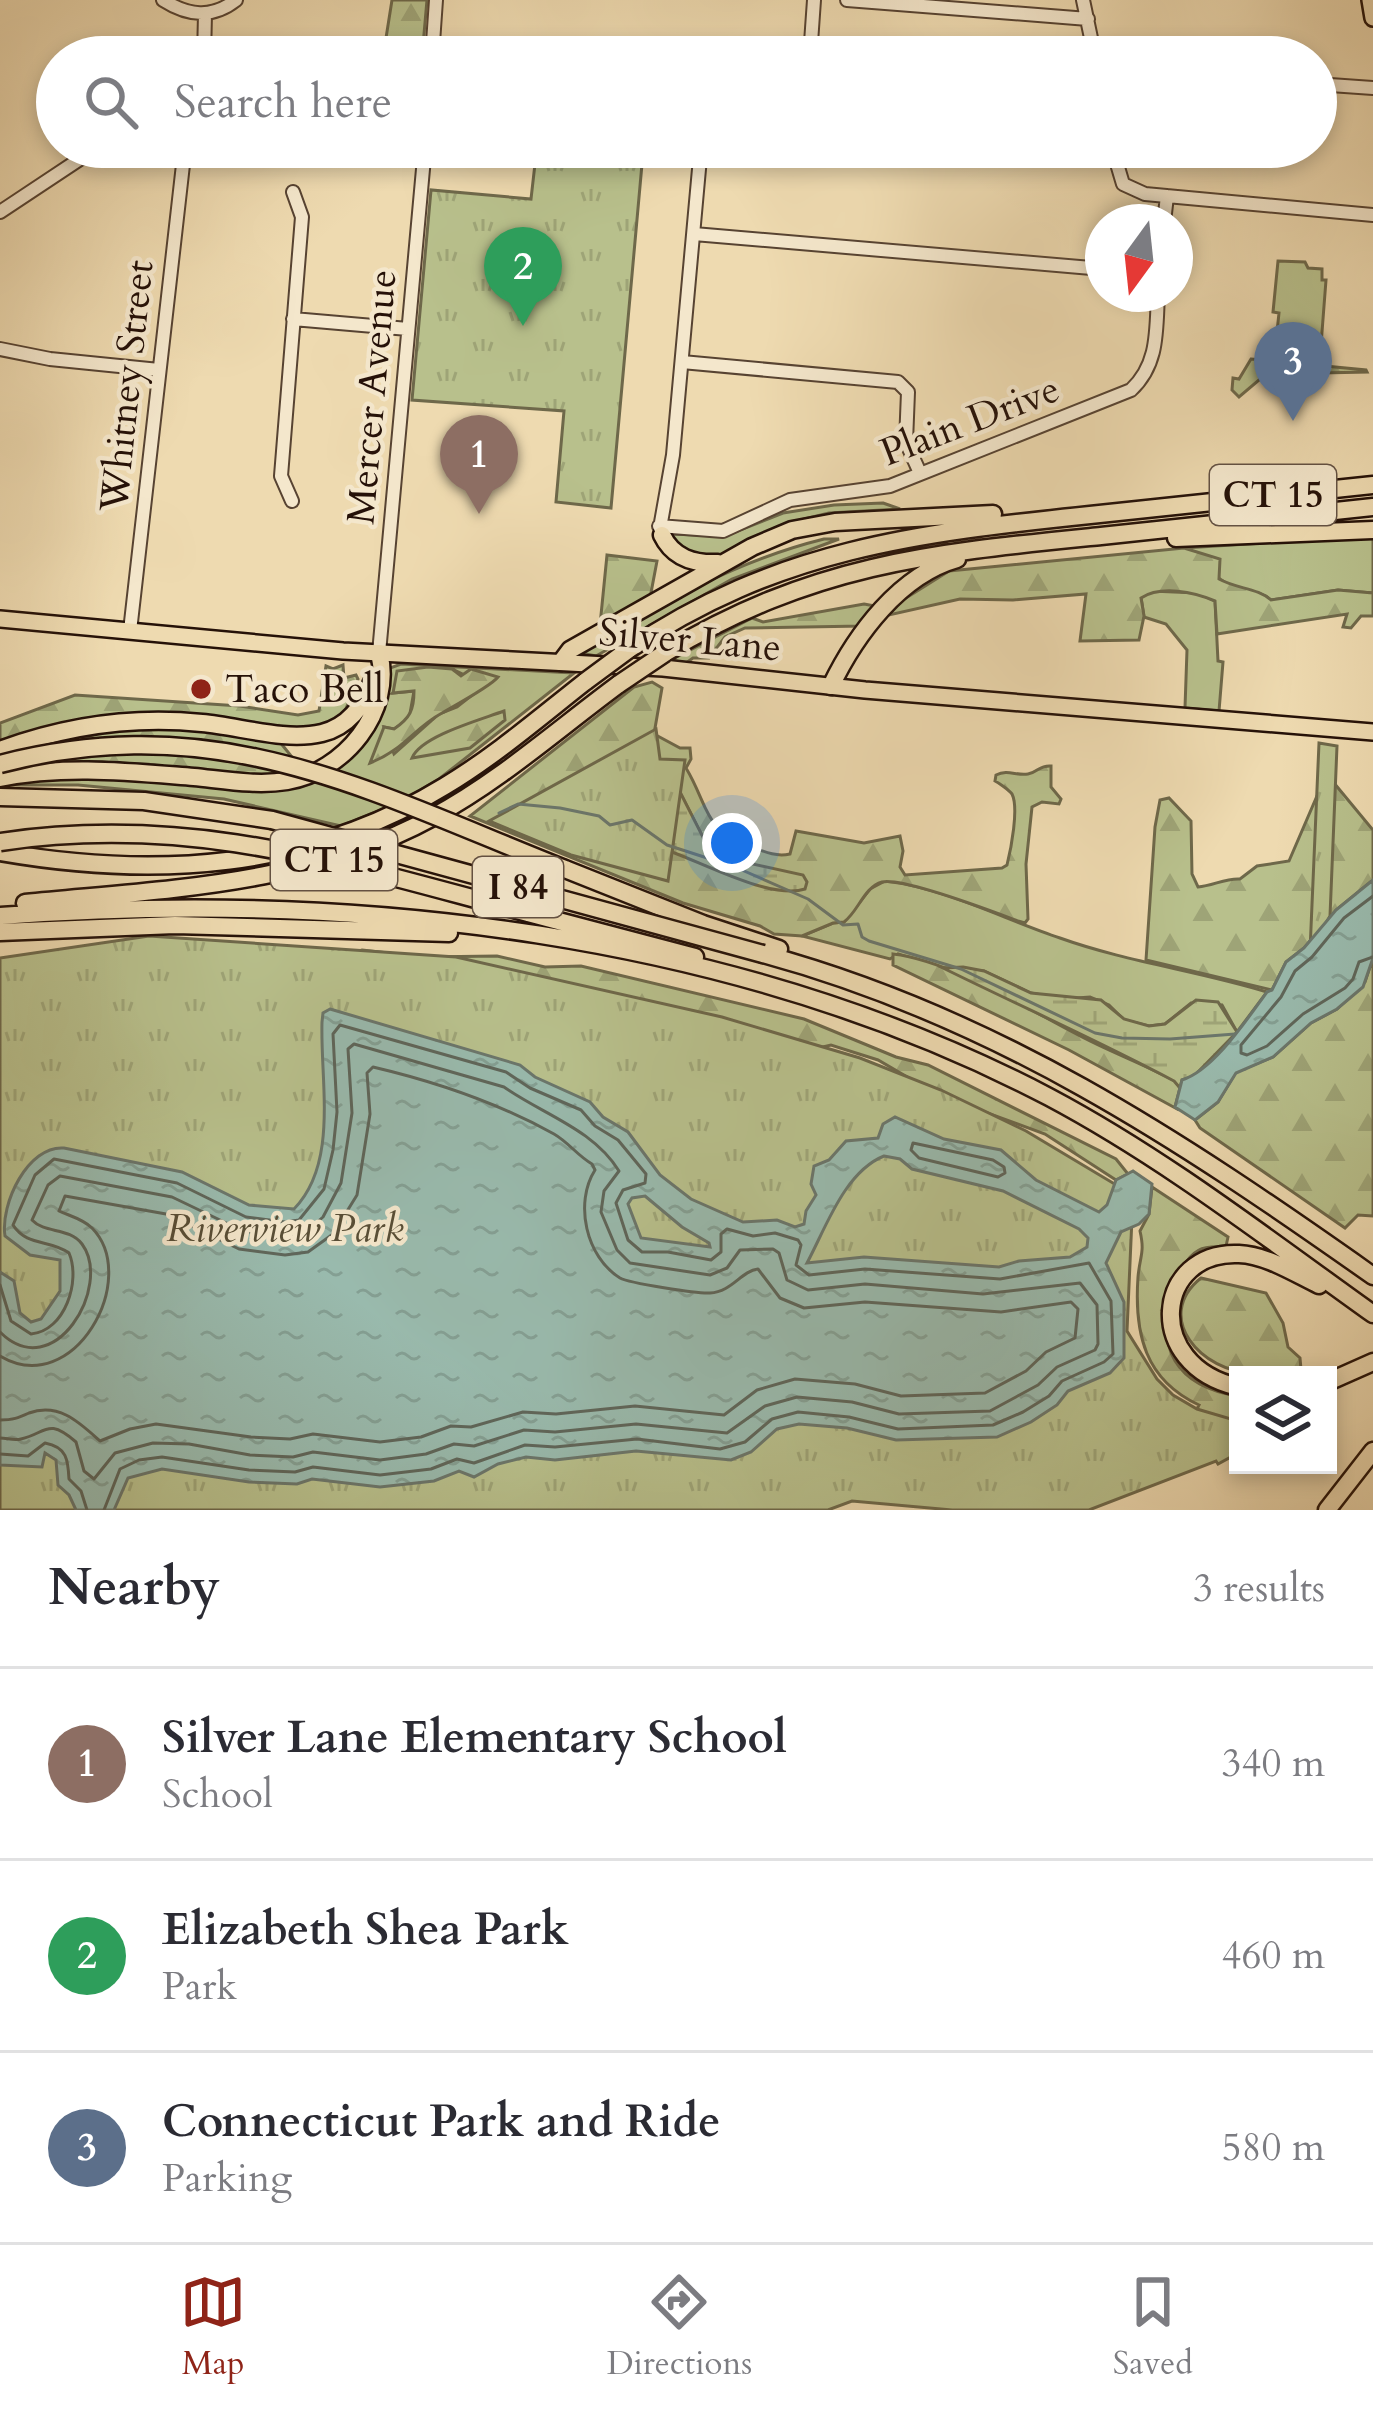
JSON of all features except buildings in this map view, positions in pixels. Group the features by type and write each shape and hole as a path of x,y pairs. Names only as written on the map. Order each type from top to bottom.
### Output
{"highway":[{"name":"CT 15","path":"0,852 88,866 157,868 210,866 293,851 380,820 432,794 479,764 628,650 739,588 849,549 937,531 1373,485"},
{"path":"562,662 570,650 724,562 775,536 823,523 1114,503 1173,506"},
{"name":"CT 15","path":"0,905 239,882 352,854 406,832 482,788 665,653 741,612 846,572 927,554 1373,507"},
{"path":"1091,537 1373,530"},
{"path":"660,531 670,549 689,560 724,562"},
{"path":"831,686 889,601 915,577 957,559 1049,541"},
{"path":"0,751 80,728 150,720 321,734 346,722 359,707 371,687 380,653"},
{"path":"0,778 103,770 264,782 302,777 341,756 364,729 379,690 380,653"},
{"path":"0,764 73,748 140,744 211,748 274,759 351,784 765,949"},
{"name":"I 84","path":"0,797 130,800 272,820 765,949 989,1036 1114,1102 1373,1276"},
{"path":"0,842 114,832 223,839 282,850 709,962 833,1007"},
{"name":"I 84","path":"0,916 100,910 310,912 442,922 573,940 833,1007 956,1053 1074,1111 1171,1171 1368,1310"},
{"path":"0,932 216,925 573,940"},
{"path":"1229,1383 1196,1370 1174,1339 1173,1300 1200,1264 1224,1255 1252,1256 1368,1310"},
{"path":"1337,1378 1373,1362"},
{"path":"1327,1510 1373,1451"}],"main road":[{"path":"1370,0 1373,18"},
{"name":"Silver Lane","path":"0,619 380,653 562,662 1373,733"}],"street":[{"path":"163,0 185,12 205,14 236,0"},
{"path":"433,36 436,0"},
{"path":"811,36 814,0"},
{"path":"847,0 1088,19"},
{"path":"1083,0 1091,36"},
{"path":"204,36 205,14"},
{"path":"1337,85 1373,88"},
{"path":"0,212 66,168"},
{"name":"Whitney Street","path":"130,632 183,168"},
{"name":"Mercer Avenue","path":"380,653 422,168"},
{"path":"660,531 673,455 699,168"},
{"path":"1119,168 1124,184 1144,194 1373,215"},
{"path":"292,501 281,476 302,217 293,192"},
{"path":"1166,204 1167,196"},
{"path":"694,234 1085,267"},
{"name":"Plain Drive","path":"660,531 724,531 790,500 869,491 1131,390 1154,353 1157,312"},
{"path":"293,320 408,329"},
{"path":"0,362 1,349 159,370"},
{"path":"682,362 898,382 908,392 907,442 920,473"}],"green space":[{"path":"392,0 427,0 424,36 386,36"},
{"path":"535,168 642,168 611,508 556,502 564,411 412,400 431,190 531,199"},
{"path":"1278,261 1305,262 1308,268 1322,269 1322,280 1326,280 1322,365 1274,360"},
{"path":"1251,359 1367,372 1266,374 1239,397 1232,390 1233,378 1239,379"},
{"path":"883,503 900,509 829,513 800,520 717,558 677,550 670,534 725,536 783,513"},
{"path":"1373,536 1373,593 1338,590 1271,600 1226,583 1184,548"},
{"path":"824,539 839,539 732,579 596,656 581,653 698,586 759,559"},
{"path":"1184,548 1220,559 1219,579 1271,600 1338,590 1373,593 1373,616 1361,616 1351,628 1343,627 1347,614 1217,634 1215,601 1168,591 1141,598 1144,616 1139,640 1080,641 1086,594 960,599 889,615 898,603 949,571"},
{"path":"607,555 657,561 650,598 600,625"},
{"path":"1151,591 1197,593 1215,601 1218,661 1223,662 1219,711 1185,708 1187,650 1166,624 1144,617 1141,597"},
{"path":"875,606 862,626 745,628 725,637 709,658 686,663 671,660 752,618 763,622"},
{"path":"401,664 574,673 439,779 405,799 330,770 384,701 390,668","holes":["428,667 452,669 485,685 457,707 439,714 394,754 384,727 394,729 409,719 414,691 393,693"]},
{"path":"343,665 344,678 356,675 358,679 343,716 334,724 302,730 168,714 0,744 0,723 75,695 240,706 298,715 319,711 326,666"},
{"path":"452,669 461,676 471,669 498,677 370,763 384,727 394,729 412,708 414,691 393,693 397,671"},
{"path":"652,682 662,688 654,734 680,748 690,748 686,768 716,825 736,841 775,854 790,854 796,831 864,843 900,836 900,867 905,875 1002,868 1009,858 1015,809 1012,794 995,781 996,775 1028,774 1051,766 1051,787 1061,799 1059,804 1042,802 1032,807 1026,864 1028,919 1025,923 928,890 882,882 870,889 844,922 802,936 774,934 683,903 470,816 634,687","holes":["678,789 712,855 760,868 769,888 622,832"]},
{"path":"504,711 505,720 470,748 412,758 439,736"},
{"path":"186,727 279,741 292,757 185,739 77,742 116,730"},
{"path":"656,729 660,759 685,760 668,881 571,855 489,821"},
{"path":"1319,743 1337,746 1330,916 1310,951"},
{"path":"156,749 297,771 277,777 0,770 29,762"},
{"path":"42,776 317,777 391,806 341,826 224,799 78,785 0,785"},
{"path":"1334,783 1373,830 1373,880 1286,962 1272,990 1146,960 1160,800 1169,798 1191,821 1192,874 1198,887 1240,879 1257,866 1289,861 1317,796"},
{"path":"678,788 712,855 803,875 805,889 757,885 672,852"},
{"path":"885,881 952,897 1085,946 1267,992 1237,1032 1222,1005 1191,1003 1165,1024 1149,1026 1124,1020 1109,1005 1090,997 1063,999 1031,993 984,971 943,968 898,954 890,959 802,936 844,922 870,889"},
{"name":"Riverview Park","path":"149,936 456,957 722,1017 860,1058 941,1090 1026,1131 1133,1195 1127,1331 1157,1379 1173,1395 1197,1409 1229,1418 1229,1458 1089,1510 952,1510 852,1501 828,1510 0,1510 0,958"},
{"path":"356,952 423,957 497,956 545,967 581,966 804,1019 896,1057 928,1065 1116,1159 1128,1174 1116,1180 1045,1134 938,1095 878,1060 831,1045 814,1049"},
{"path":"893,954 968,977 1175,1081 1180,1088 1175,1107 1179,1110 1069,1050 893,965"},
{"path":"1373,958 1373,1216 1358,1215 1345,1228 1195,1120 1218,1102 1236,1072 1273,1057 1311,1023 1337,1009 1365,982"},
{"path":"943,968 984,971 1031,993 1101,1000 1124,1019 1149,1026 1165,1024 1196,1000 1218,1002 1237,1032 1194,1076 1182,1080 1180,1088 1146,1066"},
{"path":"1152,1187 1228,1237 1226,1246 1202,1249 1186,1262 1173,1289 1166,1329 1175,1361 1185,1373 1229,1394 1229,1419 1221,1424 1166,1382 1141,1336 1137,1298 1140,1231 1149,1214"},
{"path":"1201,1278 1266,1293 1301,1366 1229,1369 1217,1364 1201,1353 1183,1325 1181,1309 1187,1293"}],"water":[{"path":"1373,880 1373,958 1363,987 1273,1057 1236,1073 1218,1102 1195,1120 1175,1107 1182,1080 1218,1055 1272,990 1286,962"},
{"path":"330,1009 520,1065 590,1102 603,1117 628,1132 660,1175 691,1199 743,1222 804,1224 816,1195 811,1184 814,1166 829,1160 846,1141 878,1138 883,1124 895,1117 944,1139 1001,1150 1036,1180 1099,1212 1107,1205 1116,1180 1133,1171 1152,1184 1149,1214 1121,1232 1106,1263 1124,1302 1124,1358 1110,1373 1068,1391 1057,1405 1031,1422 997,1437 896,1440 847,1428 799,1424 777,1429 751,1452 731,1460 636,1451 555,1460 526,1457 474,1477 459,1471 434,1481 380,1487 312,1479 297,1484 249,1482 162,1469 128,1478 114,1510 76,1510 58,1485 56,1460 45,1453 42,1467 0,1465 0,1272 14,1281 20,1313 31,1322 41,1319 60,1291 60,1260 30,1255 5,1236 7,1208 28,1166 51,1150 64,1148 182,1172 249,1205 294,1209 308,1190 322,1145 323,1013","holes":["884,1156 900,1159 912,1169 1003,1191 1079,1229 1088,1238 1087,1247 1070,1257 999,1267 864,1257 807,1263 847,1188","645,1196 709,1243 710,1247 641,1238 628,1204 632,1198"]}],"waterway":[{"path":"499,813 518,804 599,816 610,825 632,820 667,845 735,867 808,899 843,925 858,924 862,937 869,941 961,969 1095,1033 1170,1039 1235,1034"}],"place":[{"name":"Elizabeth Shea Park","path":"523,326"},
{"name":"Connecticut Park and Ride","path":"1293,421"},
{"name":"Silver Lane Elementary School","path":"479,514"},
{"name":"Taco Bell","path":"201,689"}]}
